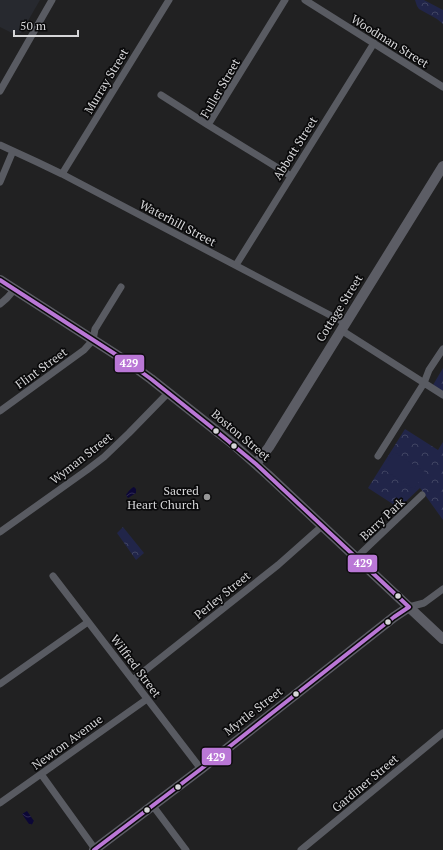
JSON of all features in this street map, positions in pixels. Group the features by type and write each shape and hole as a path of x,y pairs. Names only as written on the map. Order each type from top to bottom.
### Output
{"main road":[{"name":"Cottage Street","path":"256,464 269,447 443,166"},
{"name":"Boston Street","path":"0,280 129,363 233,444 443,639"},
{"name":"Myrtle Street","path":"94,849 153,806 394,617 409,607"}],"street":[{"path":"0,91 52,0"},
{"name":"Murray Street","path":"62,174 168,0"},
{"name":"Fuller Street","path":"285,0 208,125 291,176"},
{"name":"Woodman Street","path":"305,0 443,87"},
{"name":"Abbott Street","path":"236,265 374,44"},
{"path":"161,95 208,125"},
{"name":"Waterhill Street","path":"0,145 62,174 236,265 343,326 443,395"},
{"path":"0,182 13,151"},
{"path":"93,340 97,326 121,287"},
{"path":"0,304 14,290"},
{"name":"Flint Street","path":"0,411 81,353 93,340"},
{"path":"378,456 424,383 443,348"},
{"name":"Wyman Street","path":"0,532 104,457 130,433 168,392"},
{"name":"Barry Park","path":"356,558 422,495"},
{"name":"Perley Street","path":"133,680 278,565 322,526"},
{"name":"Wilfred Street","path":"53,576 201,769"},
{"path":"409,607 424,603 443,589"},
{"path":"0,684 88,622"},
{"name":"Newton Avenue","path":"0,803 147,699"},
{"name":"Gardiner Street","path":"301,850 443,733"},
{"path":"41,774 94,849"},
{"path":"153,806 186,850"}],"shaded area":[{"path":"0,0 40,0 21,33 14,34 0,27"}],"green space":[{"path":"415,0 424,0 443,10 443,24 419,9"},
{"path":"443,368 443,392 433,385"},
{"path":"405,429 438,450 443,442 443,520 420,488 399,508 368,488"},
{"path":"394,452 425,472 414,489 383,469"},
{"path":"123,527 144,553 136,560 117,533"}],"water":[{"path":"134,487 136,489 136,493 128,498 126,495"},
{"path":"27,811 34,821 31,825 22,814"}],"transit line":[{"name":"429","path":"0,280 129,363 210,426 256,464 409,607 394,617 201,769 94,850"}],"place":[{"name":"Sacred Heart Church","path":"207,497"}]}
